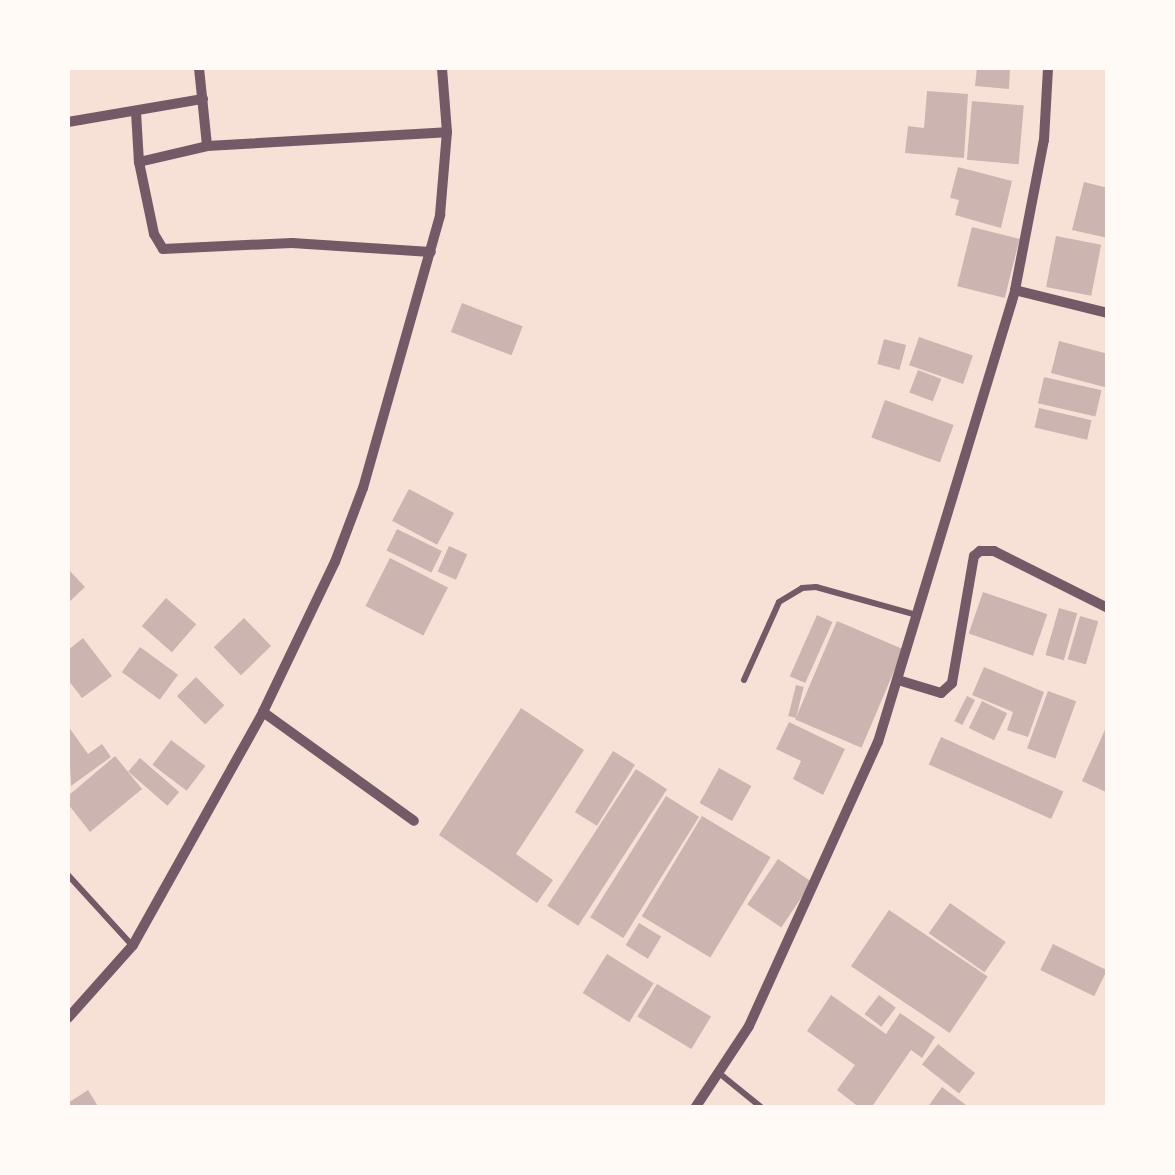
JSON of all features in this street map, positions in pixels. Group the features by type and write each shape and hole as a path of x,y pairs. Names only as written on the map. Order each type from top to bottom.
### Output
{"street":[{"path":"199,68 207,146"},
{"path":"68,1018 133,946 263,712 334,562 362,488 440,215 448,132 442,68"},
{"path":"695,1108 749,1026 878,742 1016,290 1044,140 1048,68"},
{"path":"68,122 203,99"},
{"path":"136,112 140,162 154,234 169,251 292,243 431,252"},
{"path":"140,162 207,146 448,132"},
{"path":"1016,290 1108,313"},
{"path":"898,680 941,693 952,683 974,556 980,551 994,551 1108,608"},
{"path":"263,712 414,821"}],"lane":[{"path":"744,680 778,602 802,588 816,587 918,616"},
{"path":"68,875 133,946"},
{"path":"718,1073 762,1108"}],"building":[{"path":"977,68 1010,68 1009,89 975,86"},
{"path":"927,91 968,94 964,158 905,153 908,126 924,128"},
{"path":"972,101 1024,106 1019,164 967,160"},
{"path":"958,167 1012,181 1001,228 955,215 959,200 950,198"},
{"path":"1084,182 1108,188 1108,238 1072,230"},
{"path":"972,227 1020,239 1005,298 957,286"},
{"path":"1056,236 1101,245 1091,296 1046,287"},
{"path":"462,303 523,326 512,355 451,332"},
{"path":"919,337 973,356 963,384 909,365"},
{"path":"884,339 906,345 899,370 877,364"},
{"path":"1059,341 1108,354 1108,388 1051,373"},
{"path":"918,370 941,379 933,401 909,392"},
{"path":"1044,377 1101,390 1095,417 1038,403"},
{"path":"885,400 954,425 940,463 871,438"},
{"path":"1039,408 1092,420 1087,440 1035,427"},
{"path":"409,489 454,513 437,545 392,521"},
{"path":"397,529 442,551 431,572 386,551"},
{"path":"449,546 467,554 456,580 438,572"},
{"path":"390,558 448,588 423,636 365,606"},
{"path":"68,569 85,587 68,603"},
{"path":"983,592 1047,614 1033,656 969,634"},
{"path":"166,598 196,624 172,652 142,626"},
{"path":"1059,608 1077,613 1064,660 1045,655"},
{"path":"817,615 833,622 805,683 790,676"},
{"path":"1080,616 1098,621 1086,664 1068,659"},
{"path":"244,618 271,646 241,675 214,647"},
{"path":"837,621 903,649 861,748 795,719"},
{"path":"83,638 112,676 82,698 68,680 68,650"},
{"path":"140,647 178,675 160,700 122,672"},
{"path":"984,667 1044,692 1028,737 1007,730 1013,712 972,695"},
{"path":"196,677 224,705 205,724 177,696"},
{"path":"796,685 804,687 796,718 788,716"},
{"path":"1048,691 1076,701 1055,759 1027,748"},
{"path":"967,696 975,700 962,725 954,721"},
{"path":"982,701 1007,713 994,740 969,728"},
{"path":"521,708 584,750 516,854 553,880 537,903 439,835"},
{"path":"789,722 845,749 823,795 793,779 801,761 776,749"},
{"path":"1108,723 1108,793 1082,781"},
{"path":"68,726 88,754 102,744 111,757 71,786"},
{"path":"941,737 1063,792 1051,819 929,764"},
{"path":"171,740 205,766 187,791 152,765"},
{"path":"613,751 635,765 597,826 575,812"},
{"path":"115,756 142,789 90,832 68,804 68,796"},
{"path":"140,758 179,792 167,806 128,772"},
{"path":"719,768 751,786 732,821 700,803"},
{"path":"636,769 667,789 578,926 547,906"},
{"path":"666,796 699,817 623,938 590,917"},
{"path":"702,816 771,857 710,957 642,916"},
{"path":"778,859 812,882 781,928 747,905"},
{"path":"950,903 1006,942 984,972 929,933"},
{"path":"889,910 988,977 950,1033 851,966"},
{"path":"639,923 661,936 648,959 626,945"},
{"path":"1053,944 1107,970 1094,996 1040,970"},
{"path":"607,954 654,983 629,1022 583,993"},
{"path":"657,984 711,1016 691,1049 637,1017"},
{"path":"831,995 886,1034 900,1013 935,1037 922,1058 911,1050 871,1108 860,1108 837,1090 855,1065 807,1031"},
{"path":"879,995 896,1008 881,1027 865,1014"},
{"path":"938,1044 975,1073 959,1093 922,1064"},
{"path":"942,1087 966,1105 964,1108 927,1108"},
{"path":"88,1090 99,1108 68,1108 68,1103"}]}
